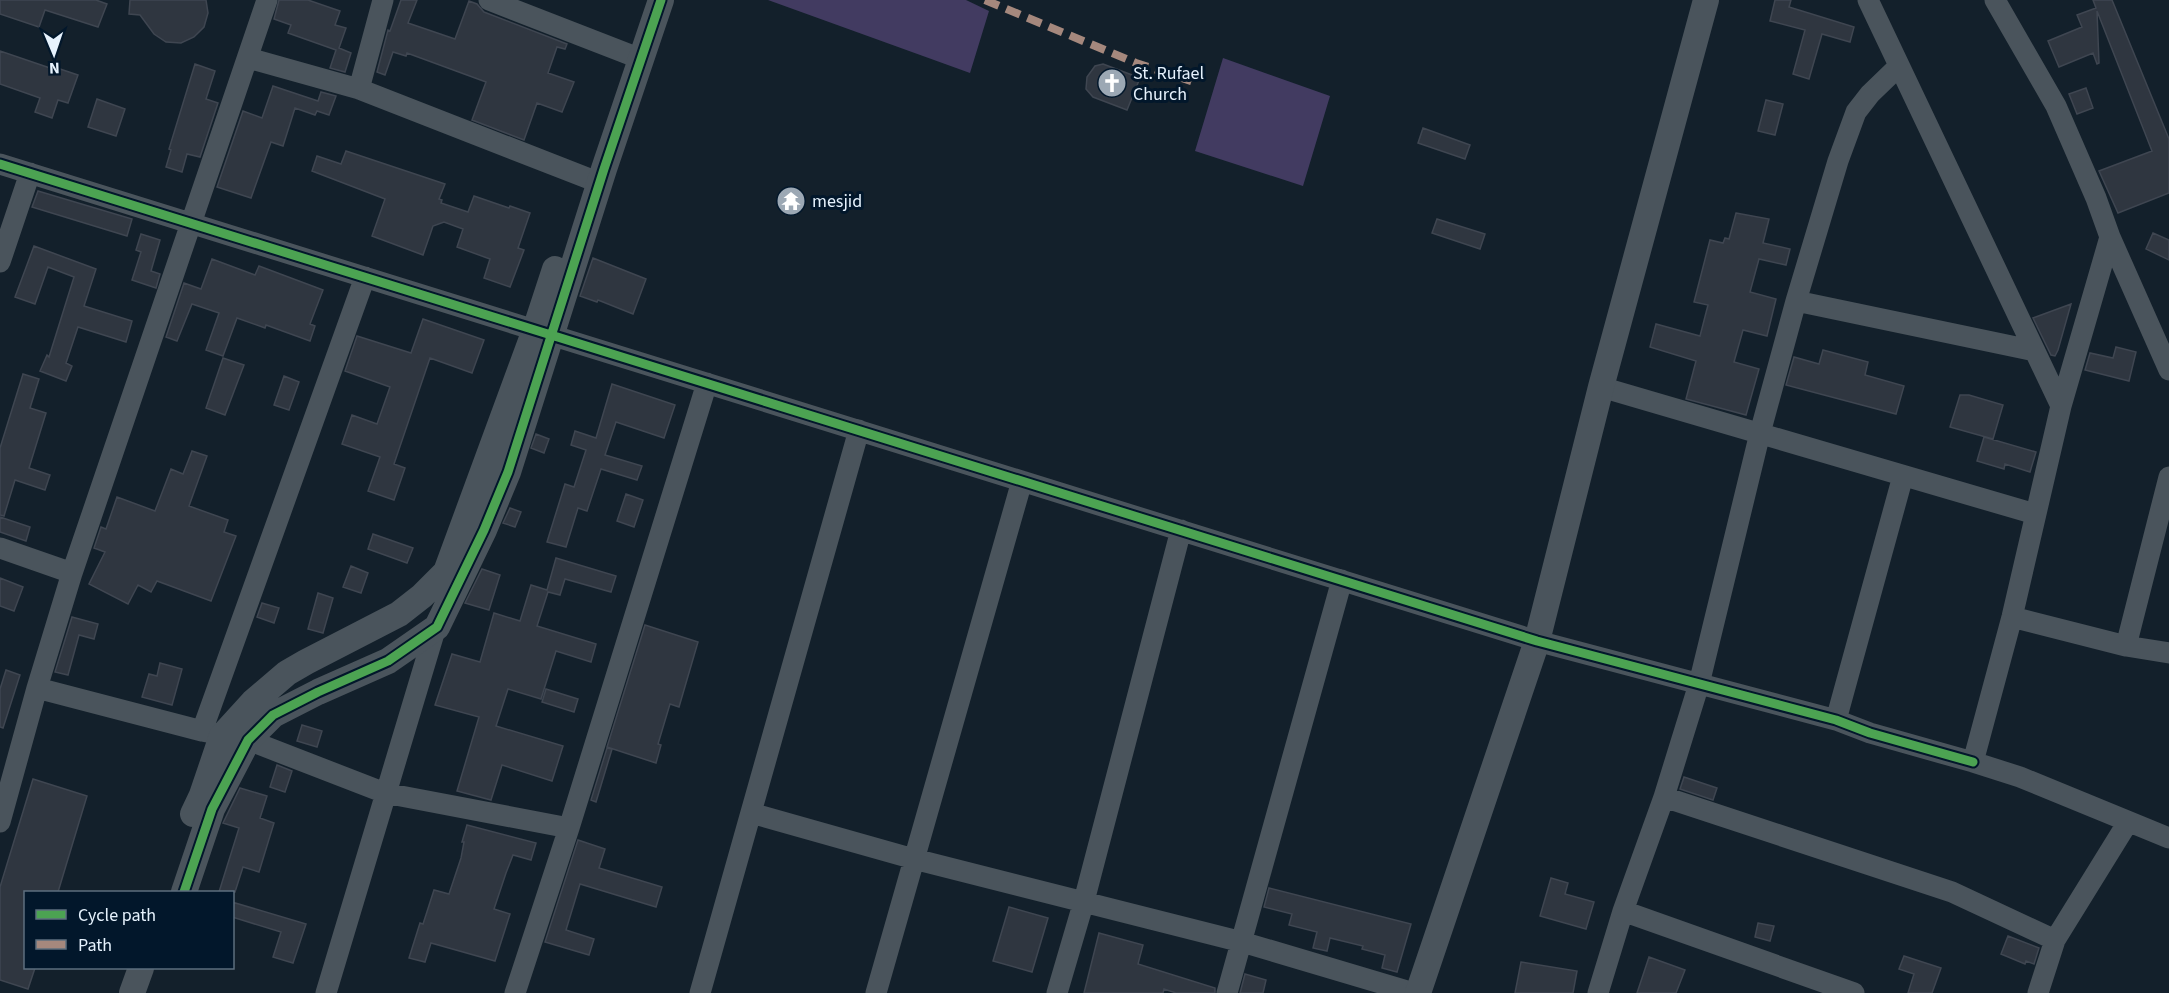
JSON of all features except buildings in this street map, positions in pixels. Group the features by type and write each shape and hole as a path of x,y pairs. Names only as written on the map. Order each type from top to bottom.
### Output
{"street":[{"path":"0,822 72,573 267,0"},
{"path":"359,89 383,0"},
{"path":"489,0 632,56"},
{"path":"184,891 212,809 248,740 273,715 388,660 437,627 484,530 508,472 544,333 632,56 642,0"},
{"path":"632,56 661,0"},
{"path":"751,813 914,859 1242,942 1416,993 1537,641 1601,387 1706,0"},
{"path":"1868,0 2061,406"},
{"path":"1995,0 2056,106 2096,198 2109,237 2169,370"},
{"path":"248,58 359,89 592,180"},
{"path":"1598,993 1623,911 1664,797 1699,684 1760,433 1838,160 1856,112 1870,94 1899,66"},
{"path":"0,164 1537,641 1836,720 1870,733 1973,762 2020,777 2169,838"},
{"path":"0,262 30,173"},
{"path":"1973,762 2012,616 2061,406 2109,237"},
{"path":"166,891 212,733 365,278"},
{"path":"1796,301 2035,351"},
{"path":"326,993 437,627 446,572 544,333"},
{"path":"515,993 569,828 707,383"},
{"path":"1601,387 2035,514"},
{"path":"700,993 859,430"},
{"path":"1836,720 1903,476"},
{"path":"2126,646 2169,477"},
{"path":"876,993 1022,481"},
{"path":"1057,993 1084,901 1181,530"},
{"path":"0,548 72,573"},
{"path":"212,733 287,673 399,614 422,596 446,572"},
{"path":"1227,993 1342,580"},
{"path":"2012,616 2126,646 2169,653"},
{"path":"37,688 212,733 248,740 385,793 569,828"},
{"path":"1664,797 1952,892 2055,940"},
{"path":"2038,993 2055,940 2128,822"},
{"path":"1623,911 1854,993"},
{"path":"132,993 141,969"},
{"path":"150,993 158,969"}],"shaded area":[{"path":"768,0 966,0 989,11 970,73"},
{"path":"1223,58 1330,96 1303,186 1195,151"}],"marked path":[{"path":"985,0 1136,63 1197,83"}],"cycle path":[{"path":"184,891 212,809 248,740 273,715 388,661 437,627 484,530 508,472 604,169 661,0"},
{"path":"0,164 1537,641 1836,720 1870,733 1973,762"}],"place":[{"name":"St. Rufael Church","path":"1112,83"},
{"name":"mesjid","path":"791,201"}]}
